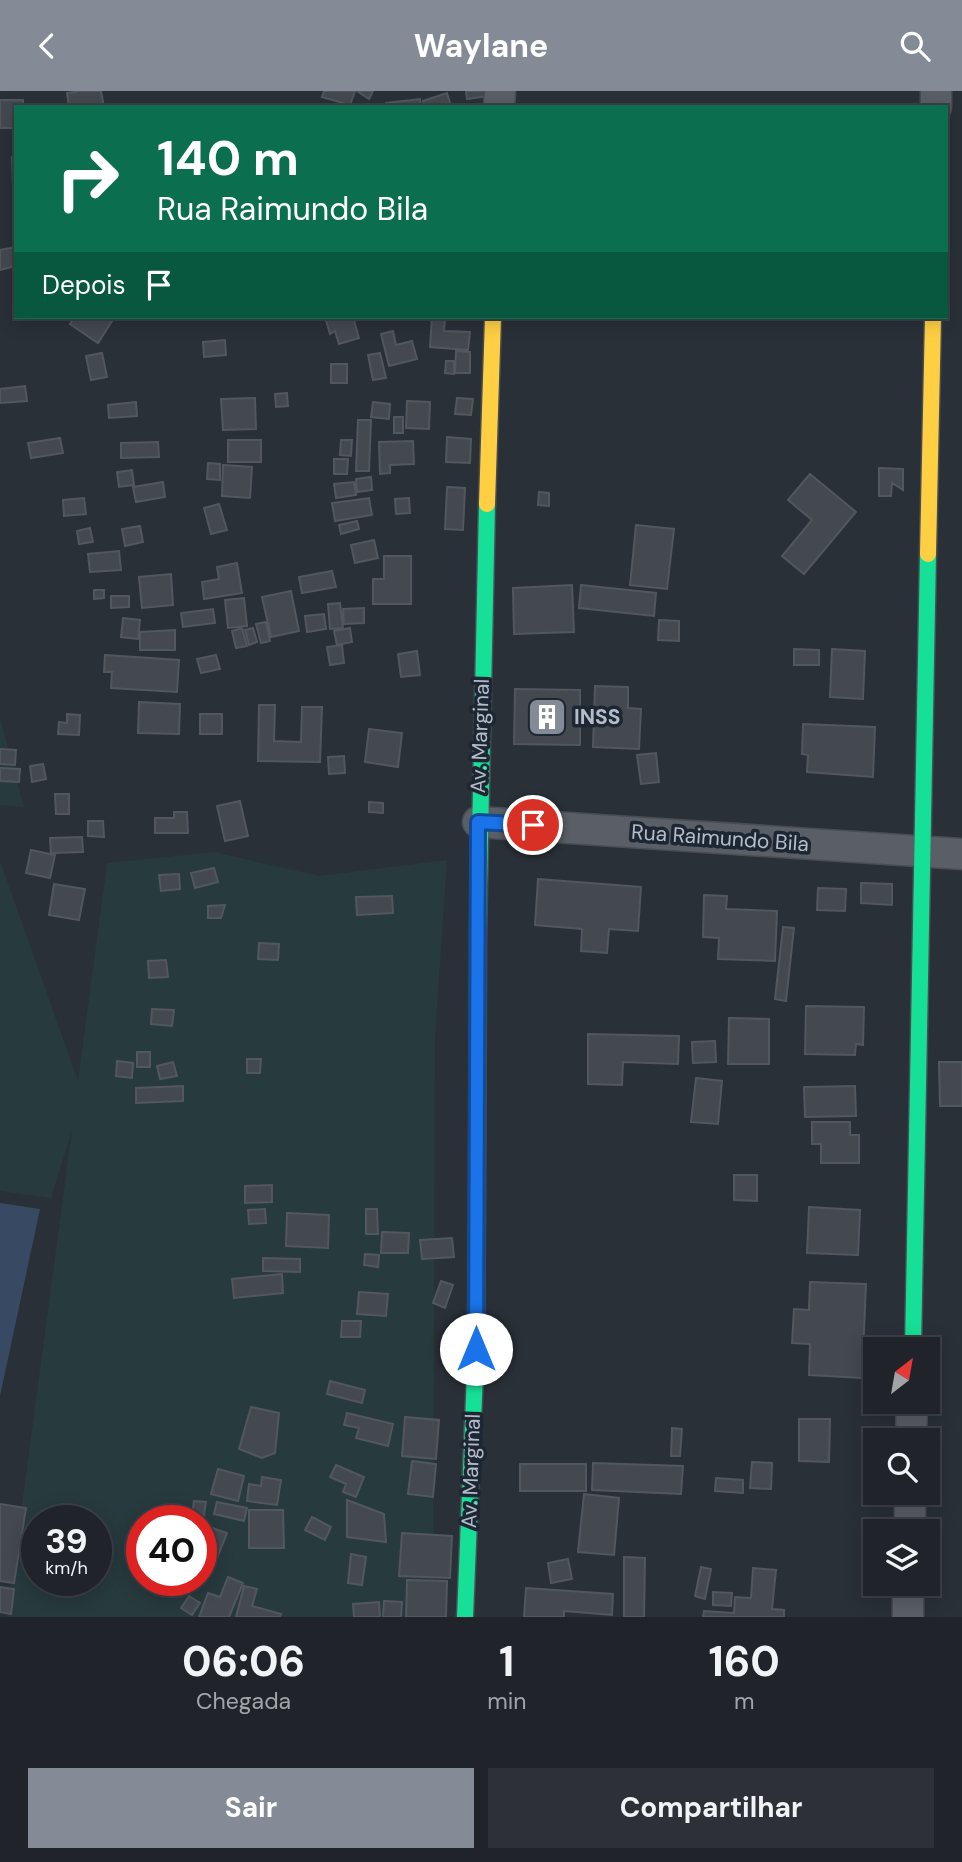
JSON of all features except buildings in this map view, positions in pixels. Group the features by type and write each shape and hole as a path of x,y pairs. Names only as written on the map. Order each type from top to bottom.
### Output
{"street":[{"name":"Av. Marginal","path":"465,1617 476,1349 478,822 493,319"},
{"path":"913,1337 933,319"},
{"name":"Rua Raimundo Bila","path":"478,822 962,854"},
{"path":"908,1596 908,1617"}],"green space":[{"path":"0,718 24,807 0,805"},
{"path":"214,852 319,876 447,860 435,1037 433,1617 7,1617 21,1512 21,1596 112,1596 112,1505 22,1505 72,1130 51,1198 0,1191 0,861 78,1081 107,863"}],"water":[{"path":"0,1203 40,1209 0,1396"}],"traffic: fast":[{"path":"478,933 487,504"},
{"path":"913,1337 928,554"},
{"path":"465,1617 476,1349 477,1191"}],"traffic: slow":[{"path":"487,504 493,319"},
{"path":"928,554 933,319"},
{"path":"477,1191 478,933"}],"place":[{"name":"INSS","path":"547,717"}],"route":[{"path":"476,1349 478,822 533,825"}]}
